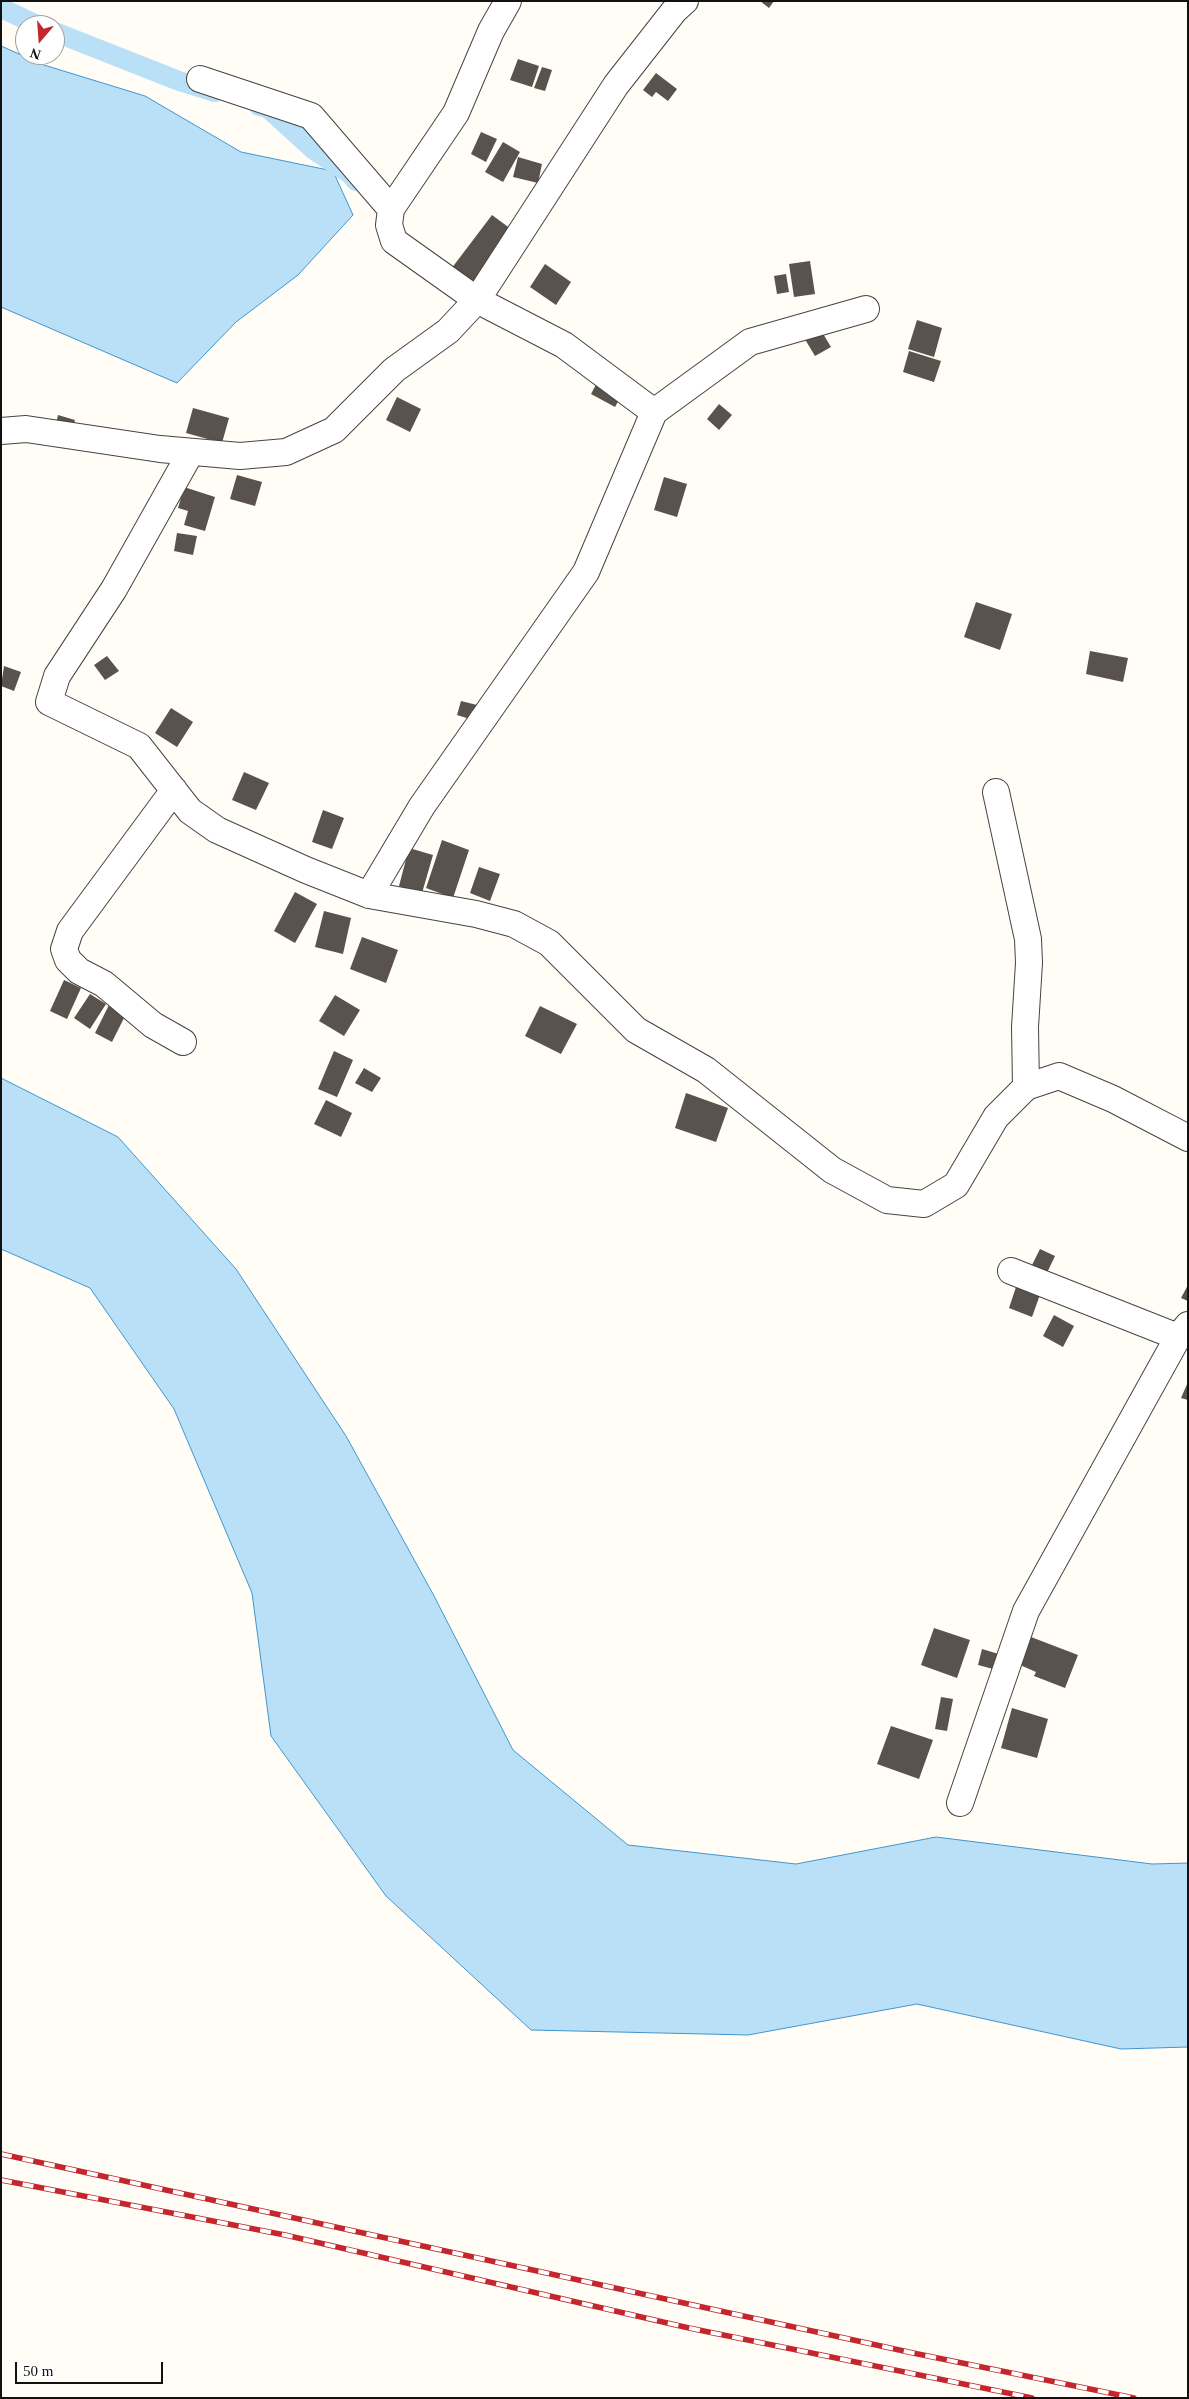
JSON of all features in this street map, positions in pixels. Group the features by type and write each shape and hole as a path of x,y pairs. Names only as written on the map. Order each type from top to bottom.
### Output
{"street":[{"path":"508,1 491,31 456,113 392,209 389,224 394,241 477,300 564,345 654,412"},
{"path":"1,431 26,429 191,452 240,456 286,452 334,430 394,370 448,331 477,300 616,85 674,11 686,1"},
{"path":"200,79 311,116 392,209"},
{"path":"369,895 422,806 586,572 654,412 750,342 866,309"},
{"path":"191,452 114,589 57,676 49,702 139,746 190,811 217,830 306,870 369,895 514,924 549,943 636,1030 706,1070 832,1170 887,1200 924,1204 956,1185 996,1117 1026,1087 1059,1076 1113,1099 1188,1138"},
{"path":"174,790 70,931 64,949 68,960 79,971 104,984 153,1025 183,1042"},
{"path":"996,792 1028,939 1029,963 1025,1027 1026,1087"},
{"path":"960,1803 1026,1611 1183,1331 1011,1271"}],"water":[{"path":"1,46 15,52 15,65 44,65 145,96 241,152 333,171 353,215 298,275 236,322 177,383 1,307"},
{"path":"1,1078 118,1137 236,1269 346,1436 433,1594 513,1750 628,1845 796,1864 936,1837 1152,1864 1188,1863 1188,2047 1121,2049 917,2004 748,2035 531,2030 386,1896 271,1736 252,1593 174,1409 90,1288 1,1249"}],"building":[{"path":"760,1 774,1 769,8"},
{"path":"518,59 539,66 532,87 510,80"},
{"path":"542,67 552,70 545,91 534,88"},
{"path":"656,73 677,89 668,101 656,92 652,97 643,90"},
{"path":"481,132 497,139 486,162 471,154"},
{"path":"503,142 520,152 503,182 485,172"},
{"path":"518,157 542,164 538,183 513,177"},
{"path":"492,215 515,232 468,294 445,277"},
{"path":"810,261 815,294 794,297 789,264"},
{"path":"545,264 571,282 556,305 530,287"},
{"path":"786,274 789,292 777,294 774,276"},
{"path":"917,320 942,328 934,357 908,349"},
{"path":"819,327 831,347 815,356 803,336"},
{"path":"909,351 941,361 934,382 903,372"},
{"path":"600,377 624,391 615,407 591,394"},
{"path":"397,397 421,409 410,432 386,420"},
{"path":"719,404 732,415 719,430 707,419"},
{"path":"193,408 229,418 222,443 186,433"},
{"path":"58,415 75,420 72,432 55,428"},
{"path":"237,475 262,482 255,506 230,499"},
{"path":"664,477 687,484 677,517 654,510"},
{"path":"184,487 215,497 205,531 184,525 188,511 178,508"},
{"path":"177,533 197,536 193,555 174,551"},
{"path":"976,602 1012,614 1000,650 964,637"},
{"path":"1090,651 1128,658 1123,682 1086,674"},
{"path":"107,656 119,671 105,680 94,665"},
{"path":"4,666 21,672 14,691 1,686"},
{"path":"461,701 477,705 473,720 457,715"},
{"path":"171,708 193,722 177,747 155,733"},
{"path":"244,772 269,783 256,810 232,800"},
{"path":"323,810 344,818 332,849 312,842"},
{"path":"442,840 469,850 453,898 426,888"},
{"path":"409,848 433,855 420,900 399,886"},
{"path":"479,867 500,874 490,901 470,893"},
{"path":"295,892 317,904 295,943 274,931"},
{"path":"324,911 351,918 343,954 315,947"},
{"path":"362,937 398,950 386,983 350,969"},
{"path":"64,980 81,988 67,1019 50,1011"},
{"path":"90,994 106,1004 90,1029 74,1018"},
{"path":"335,995 360,1010 344,1036 319,1021"},
{"path":"111,1001 128,1010 112,1042 95,1033"},
{"path":"540,1006 577,1024 561,1054 525,1036"},
{"path":"334,1051 353,1060 337,1097 318,1089"},
{"path":"364,1068 381,1078 372,1092 355,1083"},
{"path":"686,1093 728,1108 716,1142 675,1128"},
{"path":"326,1100 352,1113 341,1137 314,1124"},
{"path":"1040,1249 1055,1256 1045,1277 1030,1269"},
{"path":"1017,1284 1041,1292 1032,1317 1009,1308"},
{"path":"1188,1285 1188,1301 1181,1298"},
{"path":"1054,1315 1074,1326 1063,1347 1043,1336"},
{"path":"1188,1382 1188,1400 1181,1398"},
{"path":"934,1628 970,1640 957,1678 921,1665"},
{"path":"1031,1637 1078,1655 1065,1688 1034,1676 1036,1672 1020,1665"},
{"path":"982,1649 1002,1655 997,1670 978,1665"},
{"path":"941,1697 953,1699 947,1731 935,1729"},
{"path":"1012,1708 1048,1719 1037,1758 1001,1748"},
{"path":"891,1726 933,1740 919,1779 877,1764"}],"waterway":[{"path":"1,8 16,15"},
{"path":"65,36 179,81 215,92"},
{"path":"259,106 268,108 314,150 350,174 356,181"}],"railway":[{"path":"1,2154 913,2353 1134,2398"},
{"path":"1,2180 285,2235 689,2328 1032,2398"}]}
